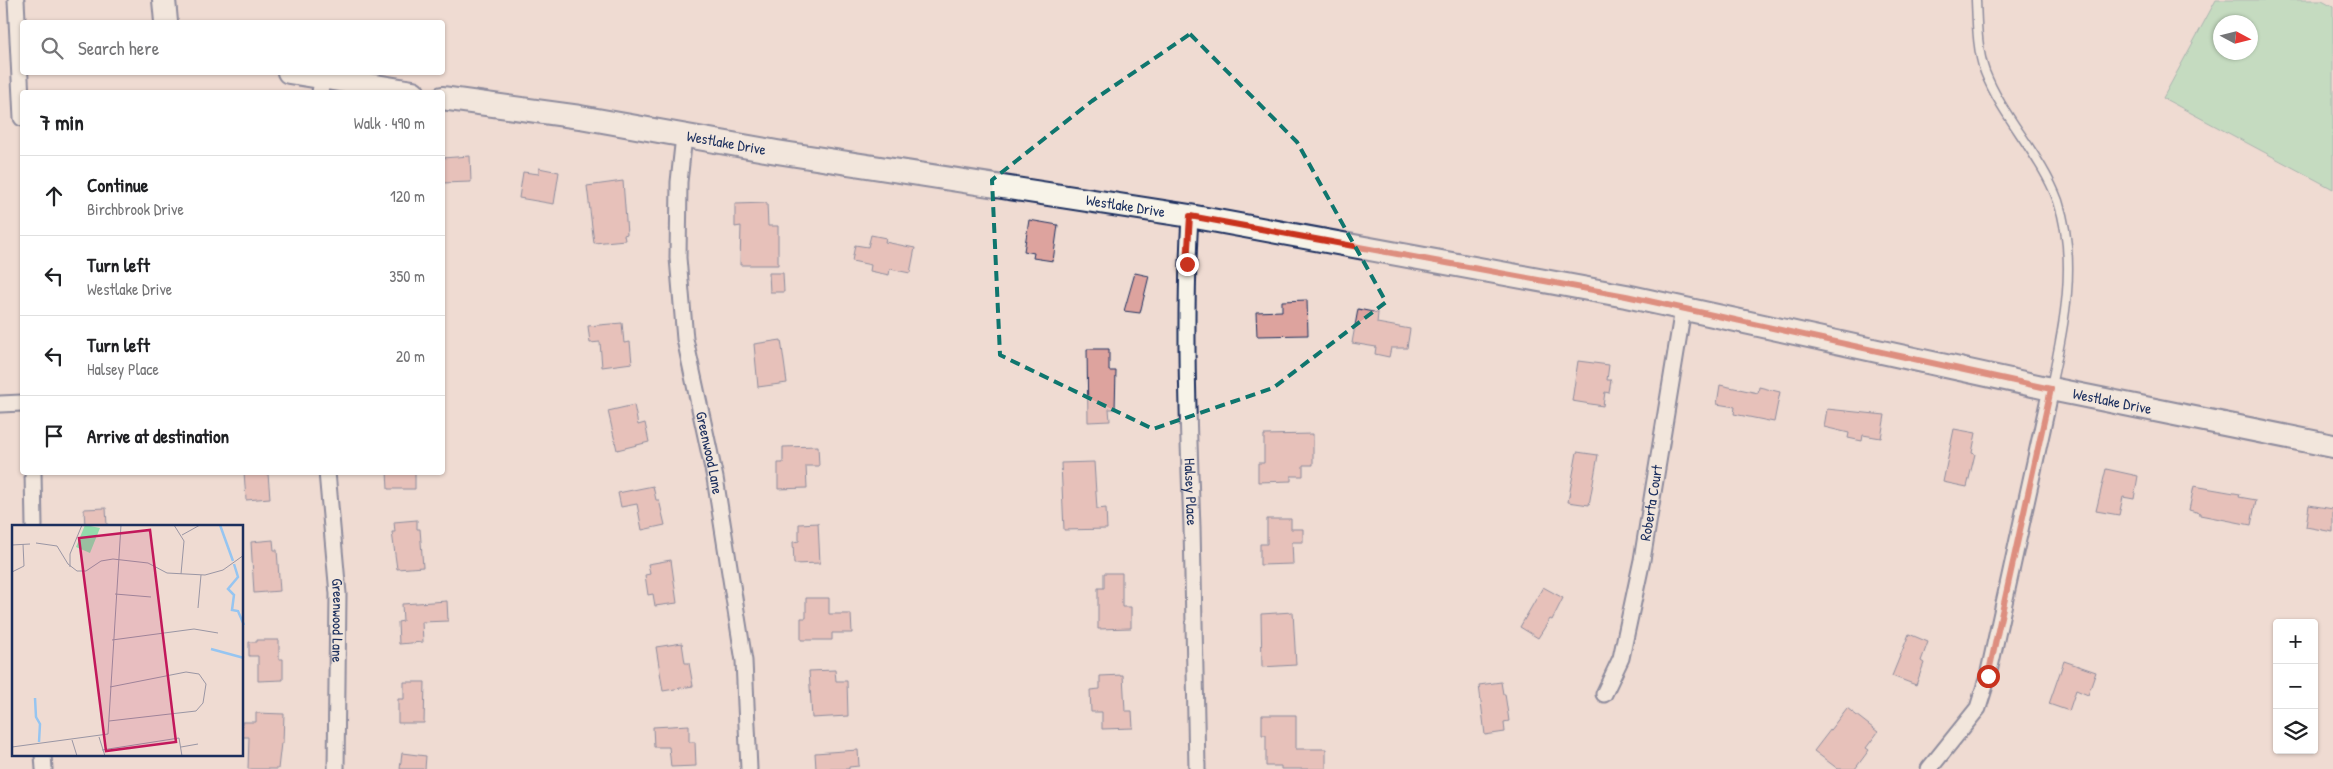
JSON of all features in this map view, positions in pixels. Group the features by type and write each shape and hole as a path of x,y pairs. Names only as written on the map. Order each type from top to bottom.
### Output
{"street":[{"path":"16,0 21,90"},
{"path":"164,0 166,20"},
{"path":"297,75 322,85 387,90"},
{"name":"Westlake Drive","path":"445,98 580,117 776,152 1190,216 1626,296 2051,389 2333,446"},
{"name":"Greenwood Lane","path":"684,136 679,182 678,258 684,339 715,478 744,661 749,769"},
{"name":"Halsey Place","path":"1190,216 1187,264 1186,370 1197,769"},
{"name":"Roberta Court","path":"1604,694 1620,658 1642,560 1683,309"},
{"path":"1929,769 1978,708 1988,676 2051,389"},
{"path":"0,404 20,403"},
{"path":"33,475 34,525"},
{"name":"Greenwood Lane","path":"327,475 338,594 336,769"},
{"path":"43,756 44,769"}],"lane":[{"path":"1976,0 1977,29 1985,71 2051,184 2063,226 2067,261 2066,298 2062,335 2051,389"}],"highlighted area":[{"path":"1190,34 1297,142 1386,302 1273,388 1153,429 1000,355 992,180 1092,101"}],"green space":[{"path":"2216,0 2322,0 2333,6 2333,189 2163,98"}],"building":[{"path":"470,156 471,182 445,183 445,158"},
{"path":"539,168 559,172 554,204 519,198 523,172 539,174"},
{"path":"623,181 627,234 624,235 625,240 594,243 587,186"},
{"path":"767,203 768,226 778,226 778,265 740,265 741,226 735,227 735,204"},
{"path":"1029,220 1058,225 1053,261 1033,258 1034,253 1024,251"},
{"path":"871,235 886,238 885,242 915,248 910,273 890,269 889,275 870,271 871,265 852,261 855,245 868,247"},
{"path":"769,273 783,273 784,292 770,292"},
{"path":"1135,273 1149,276 1140,313 1124,311"},
{"path":"1307,300 1308,335 1257,336 1256,312 1282,311 1282,301"},
{"path":"1358,309 1378,313 1377,323 1410,329 1407,348 1391,348 1389,357 1375,354 1376,347 1352,343"},
{"path":"622,323 624,343 630,342 632,363 602,367 600,342 590,343 588,326"},
{"path":"781,340 787,383 758,387 754,344"},
{"path":"1087,349 1109,349 1109,371 1116,371 1115,409 1109,409 1110,421 1088,422"},
{"path":"1578,361 1609,365 1607,380 1611,380 1609,393 1605,392 1603,406 1572,401"},
{"path":"1720,385 1758,393 1759,387 1780,392 1774,422 1734,414 1735,407 1717,404"},
{"path":"634,405 638,425 645,423 649,442 617,450 608,411"},
{"path":"1827,409 1885,415 1881,438 1863,435 1862,441 1848,438 1849,433 1824,427"},
{"path":"1954,429 1976,433 1972,453 1975,454 1967,487 1943,482"},
{"path":"1313,434 1313,465 1303,465 1303,476 1291,476 1291,481 1258,482 1258,463 1264,463 1264,435"},
{"path":"818,446 819,466 806,466 807,488 778,489 778,463 783,463 783,447"},
{"path":"1577,452 1598,455 1589,505 1568,502"},
{"path":"1094,462 1097,509 1106,508 1107,529 1064,530 1061,463"},
{"path":"2106,469 2138,476 2134,499 2123,497 2119,515 2096,511"},
{"path":"244,475 268,475 270,498 246,500"},
{"path":"387,475 415,475 415,489 388,489"},
{"path":"653,486 656,500 659,500 665,525 642,530 637,504 621,507 618,493"},
{"path":"2194,486 2240,494 2239,497 2256,500 2251,525 2200,515 2200,513 2189,510"},
{"path":"2309,505 2333,509 2333,532 2306,527"},
{"path":"106,508 107,525 85,525 84,509"},
{"path":"1267,519 1291,519 1291,529 1303,529 1303,542 1292,542 1293,564 1260,565 1260,544 1267,544"},
{"path":"417,520 417,529 420,529 423,567 397,569 392,532 395,532 394,522"},
{"path":"818,523 820,563 794,564 793,542 799,541 799,524"},
{"path":"273,540 274,550 277,550 280,591 254,593 251,542"},
{"path":"671,560 677,603 655,606 653,594 648,595 645,575 650,574 648,564"},
{"path":"1104,573 1122,573 1122,607 1131,607 1131,628 1098,629 1098,588 1104,588"},
{"path":"1543,587 1563,598 1552,620 1550,619 1538,638 1520,627"},
{"path":"806,598 829,598 829,614 851,614 852,633 832,633 832,640 801,640 801,618 806,618"},
{"path":"447,601 448,621 422,622 423,642 399,644 398,622 403,621 402,604"},
{"path":"1293,612 1296,665 1262,667 1261,614"},
{"path":"1909,634 1928,642 1921,661 1924,663 1916,685 1892,676"},
{"path":"257,640 279,640 279,659 283,659 283,680 258,681 258,656 249,656 249,642 257,642"},
{"path":"682,643 685,663 689,663 693,686 663,691 656,647"},
{"path":"2064,661 2096,672 2088,695 2076,690 2069,711 2049,704"},
{"path":"835,670 836,681 847,681 848,716 812,718 809,671"},
{"path":"1123,675 1125,711 1132,711 1133,728 1102,729 1102,712 1091,712 1090,690 1100,689 1100,676"},
{"path":"404,682 425,682 424,723 398,723 398,699 404,699"},
{"path":"1501,682 1503,694 1505,694 1509,721 1504,722 1505,732 1485,735 1479,685"},
{"path":"1847,708 1878,732 1866,748 1869,750 1855,769 1838,769 1814,751"},
{"path":"256,713 284,714 283,743 281,743 278,769 248,769 249,737 244,737 244,722 256,722"},
{"path":"1262,715 1296,715 1296,749 1326,749 1326,769 1281,769 1281,766 1266,766 1266,735 1262,735"},
{"path":"689,725 689,742 695,742 696,766 671,767 669,747 654,747 653,727"},
{"path":"858,750 859,766 849,767 849,769 816,769 815,753"},
{"path":"402,753 426,756 425,769 400,769"}],"route":[{"path":"1187,264 1190,216 1626,296 2051,389 1988,676"}]}
